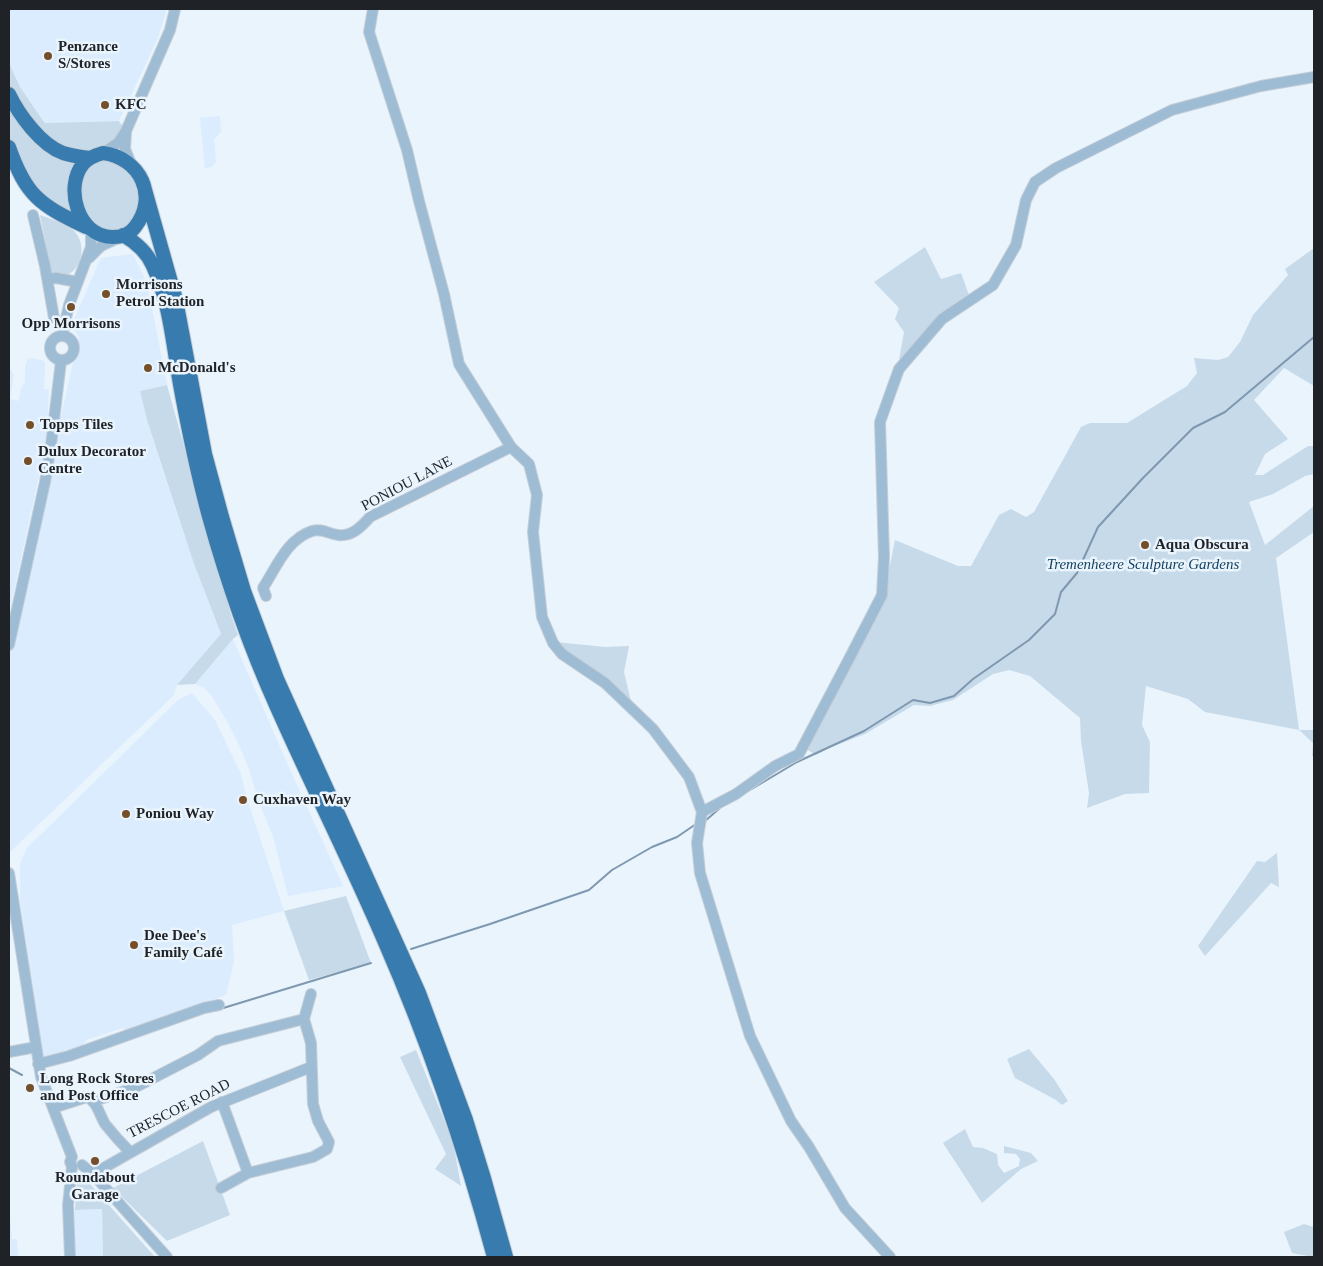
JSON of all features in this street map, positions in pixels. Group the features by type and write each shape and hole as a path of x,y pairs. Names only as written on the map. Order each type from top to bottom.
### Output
{"highway":[{"path":"9,94 16,108 31,128 61,153 97,156 115,155 131,164 141,177 176,300 205,454 244,591 277,679 389,923 419,993 469,1129 506,1257"},
{"path":"9,147 24,181 43,204 58,214 100,235 121,236 128,234 135,228 145,208 145,190"},
{"path":"89,229 79,215 76,185 83,163 97,156"},
{"path":"121,236 136,242 153,265 168,314 193,449 208,514 246,632 275,703 384,939 422,1032 461,1143 494,1257"}],"street":[{"path":"97,156 118,143 126,130 167,37 175,9"},
{"path":"373,9 369,32 407,150 444,294 459,364 511,448 529,464 537,495 533,532 542,617 553,643 562,654 605,683 653,729 689,777 702,812 697,843 700,873 750,1036 792,1121 810,1147 845,1208 890,1257"},
{"path":"702,812 736,794 775,766 799,754 882,594 884,557 880,422 899,369 942,319 993,285 1016,246 1026,200 1035,182 1056,168 1172,110 1261,86 1314,77"},
{"path":"126,130 125,148 131,164"},
{"path":"33,214 48,279 54,318"},
{"path":"62,336 67,312 91,247 89,229"},
{"path":"87,260 101,246 121,236"},
{"path":"48,279 56,278 78,282"},
{"path":"62,336 70,338 73,342 74,350 71,357 61,361 54,357 50,347 56,337 62,336"},
{"path":"9,645 45,482 61,361"},
{"name":"PONIOU LANE","path":"266,596 263,588 290,545 304,535 322,530 339,536 356,531 370,517 511,448"},
{"path":"9,873 38,1064 45,1091 75,1163 68,1205 70,1254"},
{"path":"220,1188 248,1173 314,1157 327,1149 328,1142 318,1121 313,1104 311,1043 304,1019 311,994"},
{"path":"38,1064 69,1056 204,1008 219,1005"},
{"path":"94,1100 134,1088 198,1055 218,1041 304,1019"},
{"path":"9,1052 36,1047"},
{"name":"TRESCOE ROAD","path":"93,1174 222,1102 311,1067"},
{"path":"53,1108 88,1097 94,1100 104,1122 130,1152"},
{"path":"222,1102 248,1173"},
{"path":"75,1163 93,1174 167,1257"}],"shaded area":[{"path":"9,9 167,9 157,40 119,121 46,123 20,87 9,63"},
{"path":"220,116 221,132 214,139 216,162 212,167 205,168 200,118"},
{"path":"133,254 147,283 167,385 140,391 147,420 194,564 221,635 177,685 173,696 9,853 9,645 55,417 61,416 79,337 71,326 101,258"},
{"path":"28,358 45,362 44,389 49,389 47,429 44,453 9,613 9,367 14,375 10,399 19,401 21,389 25,382 25,367"},
{"path":"233,639 343,886 288,896 273,836 258,800 240,747 211,695 204,688 195,684"},
{"path":"192,693 215,720 241,774 247,799 284,911 232,925 234,961 226,995 125,1032 123,1028 86,1040 81,1049 44,1060 20,900 20,864 27,848 178,700"},
{"path":"9,1204 12,1239 17,1239 18,1257 9,1257"},
{"path":"102,1209 103,1257 74,1257 75,1210"}],"green space":[{"path":"9,63 20,87 45,123 119,121 126,131 79,172 79,215 43,204 9,147"},
{"path":"104,160 113,162 129,173 138,191 140,200 138,209 130,224 124,229 106,230 95,225 87,215 82,202 81,189 84,176 91,166"},
{"path":"40,215 68,226 75,232 81,243 81,255 77,267 67,275 52,275"},
{"path":"925,247 941,279 961,273 969,295 941,314 899,360 904,332 895,319 899,308 874,282"},
{"name":"Tremenheere Sculpture Gardens","path":"1314,248 1314,386 1284,368 1254,400 1288,439 1265,454 1255,475 1263,475 1308,446 1314,446 1314,474 1305,476 1273,494 1249,502 1265,545 1314,506 1314,532 1276,558 1299,730 1205,712 1188,699 1146,686 1142,725 1150,742 1149,793 1125,794 1087,808 1089,793 1081,741 1080,718 1030,676 1009,670 993,674 953,700 930,706 914,705 865,734 816,755 804,748 886,585 895,540 958,566 971,566 999,515 1011,509 1026,517 1034,512 1081,427 1090,423 1127,423 1187,386 1197,373 1194,358 1218,360 1228,357 1240,342 1253,315 1288,275 1285,269"},
{"path":"167,385 238,635 195,684 177,685 221,634 194,564 147,420 140,391"},
{"path":"556,642 605,647 629,646 624,672 631,701 604,676 567,653"},
{"path":"1299,730 1314,730 1314,757 1312,756 1313,743"},
{"path":"1277,853 1279,887 1271,883 1205,956 1198,946 1257,861 1265,862"},
{"path":"346,896 371,963 309,980 284,911"},
{"path":"1029,1049 1054,1079 1068,1101 1062,1105 1015,1078 1007,1059"},
{"path":"416,1050 453,1142 461,1186 435,1169 446,1154 400,1057"},
{"path":"965,1129 973,1147 983,1148 997,1154 998,1165 1004,1173 1019,1166 1020,1159 1016,1154 1004,1153 1004,1146 1031,1153 1038,1161 1021,1169 982,1203 943,1143"},
{"path":"203,1141 230,1215 167,1241 113,1188"},
{"path":"84,1177 155,1257 103,1257 102,1209 75,1210 77,1179"},
{"path":"1304,1224 1314,1227 1314,1257 1292,1253 1284,1232"}],"waterway":[{"path":"750,790 797,762 864,731 913,700 930,703 954,696 973,679 1029,640 1055,614 1061,592 1077,573 1098,527 1143,478 1193,428 1225,412 1314,337"},
{"path":"705,821 720,808"},
{"path":"411,949 589,890 612,870 652,847 677,837 696,824"},
{"path":"220,1009 371,963"},
{"path":"9,1068 22,1075"}],"place":[{"name":"Penzance S/Stores","path":"48,56"},
{"name":"KFC","path":"105,105"},
{"name":"Morrisons Petrol Station","path":"106,294"},
{"name":"Opp Morrisons","path":"71,307"},
{"name":"McDonald's","path":"148,368"},
{"name":"Topps Tiles","path":"30,425"},
{"name":"Dulux Decorator Centre","path":"28,461"},
{"name":"Aqua Obscura","path":"1145,545"},
{"name":"Cuxhaven Way","path":"243,800"},
{"name":"Poniou Way","path":"126,814"},
{"name":"Dee Dee's Family Café","path":"134,945"},
{"name":"Long Rock Stores and Post Office","path":"30,1088"},
{"name":"Roundabout Garage","path":"95,1161"}]}
